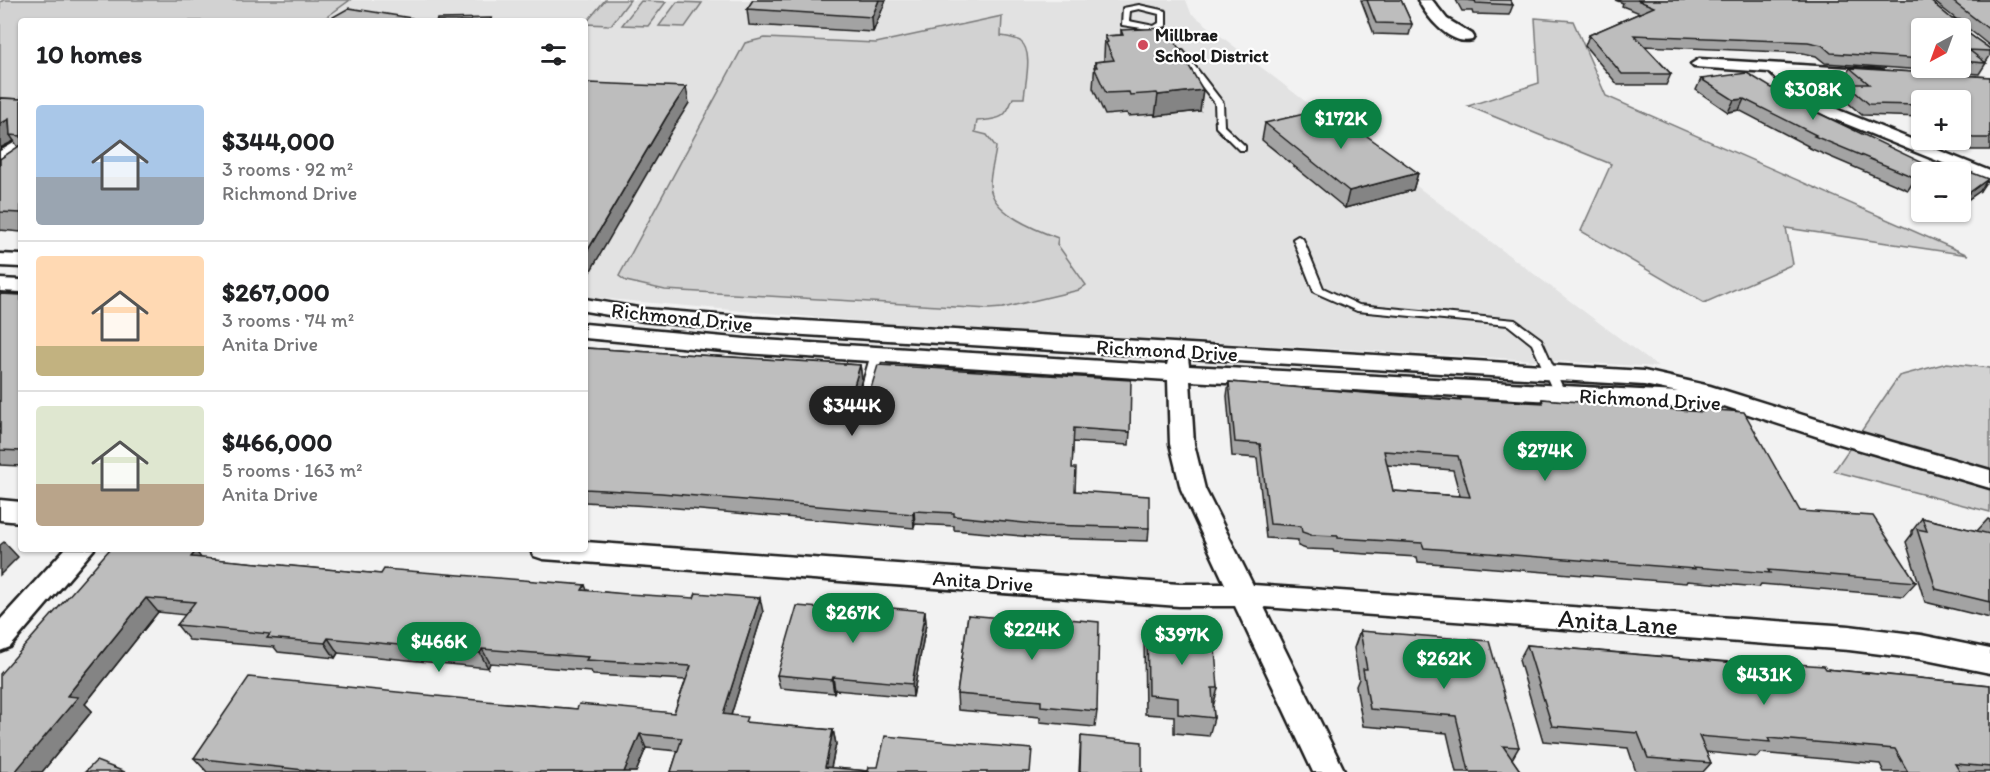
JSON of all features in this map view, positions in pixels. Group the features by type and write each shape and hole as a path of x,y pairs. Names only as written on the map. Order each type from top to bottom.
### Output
{"street":[{"path":"1425,0 1431,12 1439,20 1467,37"},
{"path":"1698,64 1896,74"},
{"path":"1773,68 1793,87 1819,106 1868,129 1990,177"},
{"path":"0,260 18,261"},
{"path":"0,285 18,286"},
{"name":"Richmond Drive","path":"588,306 644,315 1560,395 1746,405"},
{"name":"Richmond Drive","path":"588,331 685,341 877,354 1550,373 1644,378 1674,382 1990,479"},
{"path":"1178,362 1185,466 1192,489 1329,772"},
{"path":"0,510 18,512"},
{"path":"0,639 78,552"},
{"name":"Anita Drive","path":"584,552 1179,595 1244,595"},
{"name":"Anita Lane","path":"1244,595 1849,638 1921,647 1990,661"}],"lane":[{"path":"1139,3 1163,13 1163,24 1155,28 1124,22 1125,10 1139,3"},
{"path":"1180,53 1219,103 1220,127 1242,148"},
{"path":"1298,240 1318,290 1357,308 1510,322 1537,342 1560,395"},
{"path":"857,424 877,354"}],"shaded area":[{"path":"4,0 350,0 325,18 18,18 18,110 0,108 0,2"},
{"path":"350,0 1186,0 1191,13 1359,143 1658,367 891,324 588,297 588,18 325,18"},
{"path":"605,0 630,0 611,25 588,24 588,20"},
{"path":"641,1 666,2 648,26 622,25"},
{"path":"677,2 702,3 685,27 659,26"},
{"path":"1002,16 1001,36 1020,41 1027,52 1028,68 1024,98 1013,98 1007,111 1000,117 977,121 975,132 987,135 996,147 990,180 992,195 1006,212 1016,219 1058,238 1057,244 1086,285 1079,290 1003,308 989,309 665,290 626,281 619,276 745,43 765,38 876,43"},
{"path":"1535,18 1573,21 1606,96 1968,255 1786,228 1793,264 1704,303 1581,231 1611,164 1468,106 1539,83"},
{"path":"1947,363 1990,368 1990,512 1834,471 1899,376"}],"building":[{"path":"753,0 879,0 872,17 747,9"},
{"path":"1367,0 1401,0 1412,24 1376,23"},
{"path":"1465,0 1510,0 1513,5 1476,3"},
{"path":"1637,0 1929,0 1951,18 1911,18 1911,58 1831,53 1822,45 1808,42 1634,35 1671,74 1622,74 1589,35 1654,7"},
{"path":"1951,0 1990,0 1990,30"},
{"path":"349,8 411,18 331,18"},
{"path":"1167,28 1203,90 1158,95 1157,93 1130,95 1129,92 1106,93 1094,67 1097,67 1095,62 1114,60 1105,36 1123,35 1121,30"},
{"path":"1971,35 1990,49 1990,51 1971,50"},
{"path":"1971,52 1986,63 1971,62"},
{"path":"1850,68 1911,72 1911,78 1990,77 1990,138 1971,136 1971,90 1911,90 1911,105 1869,104 1846,84 1869,84"},
{"path":"1747,73 1795,102 1921,162 1911,162 1911,176 1814,136 1816,135 1744,99 1734,100 1701,79"},
{"path":"588,84 686,87 588,250"},
{"path":"0,98 18,99 18,136 10,135 9,119 0,124"},
{"path":"1326,109 1418,173 1349,191 1265,123"},
{"path":"18,147 18,213 0,212 0,159"},
{"path":"1971,172 1988,179 1971,191"},
{"path":"0,294 18,295 18,451 0,450"},
{"path":"588,348 860,365 847,410 854,416 864,411 878,365 1131,380 1130,432 1074,428 1072,468 1076,468 1075,491 1149,496 1149,528 1045,525 954,516 954,513 914,511 913,514 588,489"},
{"path":"1229,382 1461,401 1460,398 1543,403 1542,399 1702,412 1701,409 1744,412 1800,511 1873,516 1916,582 1768,570 1770,573 1694,567 1695,569 1424,548 1422,543 1311,535 1302,532 1301,526 1270,524 1260,444 1235,442","holes":["1384,451 1458,456 1470,497 1393,491"]},
{"path":"1922,518 1990,534 1990,602 1936,589 1917,529 1927,531"},
{"path":"107,552 195,552 191,557 381,574 384,569 585,585 582,590 627,594 694,598 696,593 760,598 723,714 747,717 745,722 833,730 825,767 868,771 869,767 878,767 885,736 1032,749 1030,772 671,772 682,738 640,734 624,772 323,772 194,758 249,677 506,703 577,709 579,704 674,713 691,666 586,660 588,657 482,649 480,653 328,638 325,643 267,638 270,634 177,625 195,602 146,598 67,696 78,697 15,772 0,772 0,674"},
{"path":"797,606 867,612 869,606 925,611 912,684 777,675"},
{"path":"968,615 1037,621 1037,616 1099,622 1097,711 1041,706 1041,701 957,694"},
{"path":"1147,620 1209,625 1210,648 1215,649 1218,688 1212,688 1214,718 1178,714 1178,698 1148,695"},
{"path":"1360,631 1489,641 1519,747 1503,746 1521,772 1466,772 1469,771 1456,716 1370,709 1363,669 1367,669"},
{"path":"1527,645 1770,666 1769,662 1824,666 1826,669 1990,685 1990,767 1955,764 1960,772 1908,772 1895,749 1768,738 1770,742 1699,736 1711,763 1648,758 1638,733 1552,726"},
{"path":"1081,736 1142,742 1142,772 1080,772"},
{"path":"96,761 125,772 85,772"}],"place":[{"name":"Millbrae School District","path":"1143,45"}]}
